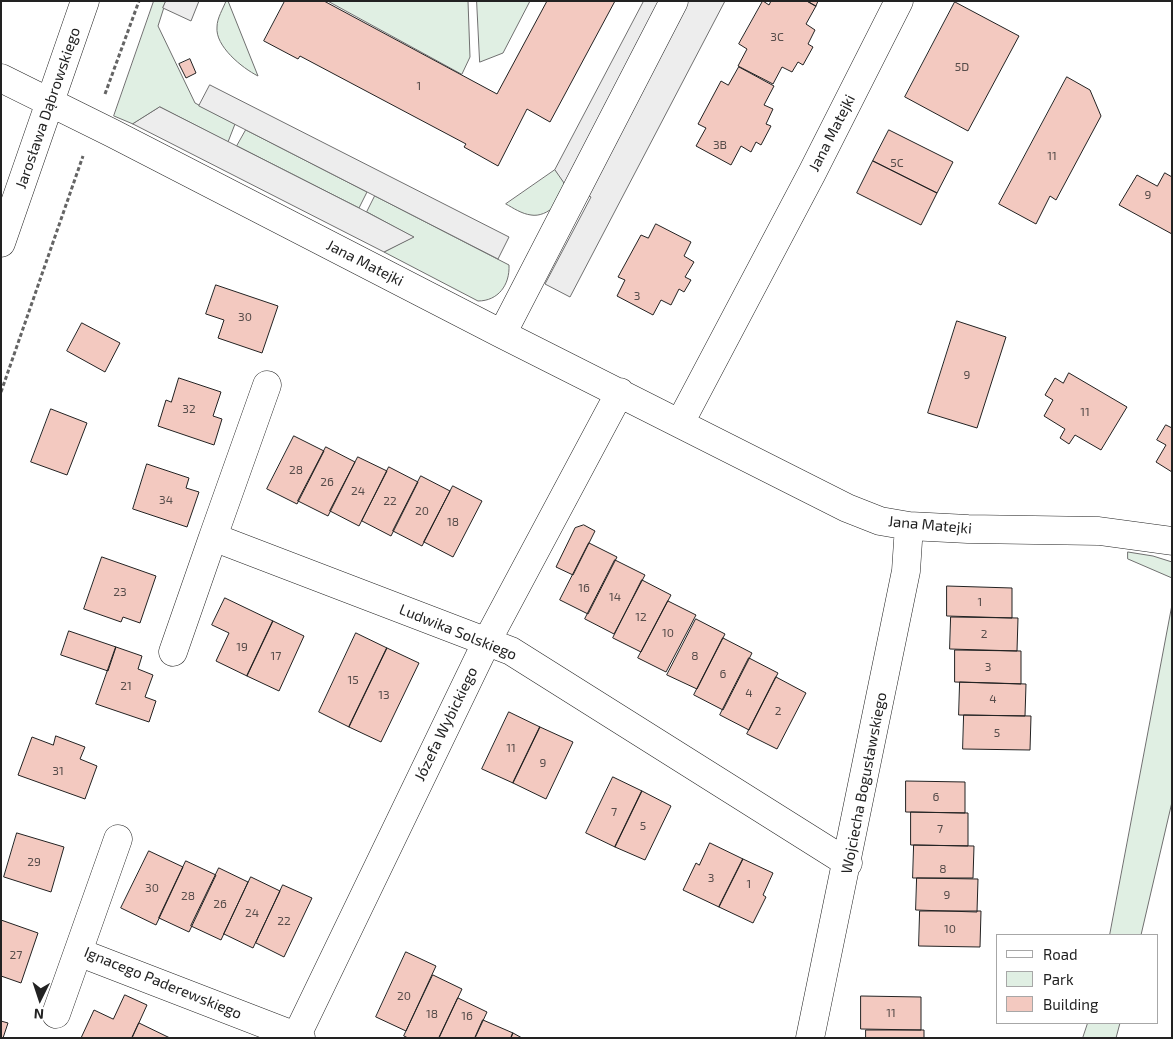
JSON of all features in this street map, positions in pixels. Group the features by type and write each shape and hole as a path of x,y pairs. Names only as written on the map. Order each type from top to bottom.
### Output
{"street":[{"name":"Jarosława Dąbrowskiego","path":"1,243 85,1"},
{"path":"502,334 674,1"},
{"name":"Jana Matejki","path":"680,423 812,173 899,1"},
{"name":"Jana Matejki","path":"1,78 847,508 880,521 909,526 1099,531 1172,541"},
{"path":"173,652 267,385"},
{"name":"Józefa Wybickiego","path":"299,1037 487,641 620,392"},
{"name":"Wojciecha Bogusławskiego","path":"810,1038 848,863 906,571 909,526"},
{"name":"Ludwika Solskiego","path":"213,537 511,651 848,863"},
{"name":"Ignacego Paderewskiego","path":"118,839 78,952 299,1037"},
{"path":"56,1014 78,952"}],"path":[{"path":"1,392 139,1"}],"green space":[{"path":"154,1 166,1 158,26 195,103 235,124 228,142 160,107 133,124 114,116"},
{"path":"226,1 228,1 258,76 237,62 220,42 217,24"},
{"path":"328,1 468,1 470,57 462,74"},
{"path":"477,1 530,1 503,53 480,62"},
{"path":"246,130 367,192 359,208 237,146"},
{"path":"555,170 564,183 564,189 555,206 543,214 531,215 506,204"},
{"path":"375,196 509,265 505,285 497,295 478,301 384,252 413,237 367,212"},
{"path":"1128,552 1153,556 1172,562 1172,578 1128,559"},
{"path":"1172,605 1172,802 1141,934 1110,934"},
{"path":"1088,1024 1120,1024 1116,1038 1083,1038"}],"shaded area":[{"path":"166,1 199,1 191,21 163,8"},
{"path":"644,1 725,1 570,297 545,284 591,197 564,183 555,170"},
{"path":"210,85 509,237 498,259 199,106"},
{"path":"160,107 414,237 384,252 133,124"}],"building":[{"path":"285,1 324,1 497,94 547,1 615,1 550,122 527,109 498,166 464,147 466,144 300,56 298,59 264,41"},
{"path":"763,1 769,5 771,1 807,1 816,6 806,24 815,30 808,44 813,47 803,65 798,62 792,72 782,67 773,84 738,66 747,49 739,44"},
{"path":"807,1 818,1 816,6"},
{"path":"955,2 1019,36 968,131 905,97"},
{"path":"190,59 196,73 186,78 179,64"},
{"path":"739,67 774,86 764,105 773,109 766,124 771,126 761,145 756,142 751,152 741,146 731,165 696,146 706,128 698,124 721,81 728,85"},
{"path":"1067,77 1090,90 1101,116 1056,200 1050,196 1036,224 999,204"},
{"path":"889,130 953,162 937,193 873,161"},
{"path":"873,161 937,193 921,225 857,193"},
{"path":"1165,173 1172,177 1172,234 1119,205 1137,175 1157,186"},
{"path":"656,224 691,242 684,256 694,262 685,277 691,280 684,292 679,289 671,305 661,300 653,315 617,296 625,280 618,277 641,235 648,238"},
{"path":"216,285 278,306 262,353 218,338 224,320 206,314"},
{"path":"957,321 1006,337 977,428 928,413"},
{"path":"82,323 120,343 105,372 67,351"},
{"path":"1069,373 1127,407 1101,450 1075,435 1069,444 1060,438 1065,429 1044,416 1053,400 1045,395 1055,378 1063,383"},
{"path":"179,378 221,392 213,416 222,419 214,445 158,426 166,400 171,402"},
{"path":"51,409 87,423 67,475 31,462"},
{"path":"1166,425 1172,428 1172,472 1156,462 1166,445 1157,440"},
{"path":"294,436 324,451 297,504 267,489"},
{"path":"326,447 355,462 328,516 298,501"},
{"path":"358,457 387,471 359,526 330,511"},
{"path":"147,464 189,478 186,488 199,492 187,527 133,509"},
{"path":"389,467 418,482 391,536 362,521"},
{"path":"421,476 450,491 422,546 393,531"},
{"path":"453,486 482,501 453,557 424,542"},
{"path":"584,525 595,531 573,575 556,567 575,528"},
{"path":"589,543 617,557 588,614 560,600"},
{"path":"102,557 156,576 140,623 123,617 121,622 84,609"},
{"path":"615,560 645,575 614,634 585,619"},
{"path":"642,580 671,595 641,652 613,638"},
{"path":"947,586 1012,588 1012,618 947,616"},
{"path":"225,598 273,621 247,676 216,661 229,633 212,625"},
{"path":"668,601 696,615 666,672 638,658"},
{"path":"951,617 1018,618 1017,651 950,649"},
{"path":"696,619 725,634 697,689 667,675"},
{"path":"273,621 304,636 279,691 247,676"},
{"path":"69,631 116,647 108,671 61,655"},
{"path":"356,633 387,648 349,727 319,712"},
{"path":"723,638 752,653 723,710 694,695"},
{"path":"116,647 142,656 138,669 153,675 145,697 156,701 149,722 96,704"},
{"path":"387,648 419,663 381,742 349,727"},
{"path":"955,650 1021,651 1021,684 955,682"},
{"path":"749,658 778,673 749,730 720,715"},
{"path":"776,677 806,693 777,749 747,734"},
{"path":"960,682 1026,684 1025,716 959,715"},
{"path":"509,712 540,727 513,783 482,769"},
{"path":"964,715 1031,716 1030,750 963,749"},
{"path":"540,727 573,742 546,799 513,783"},
{"path":"56,736 85,747 80,759 97,766 85,799 18,775 32,737 53,745"},
{"path":"613,777 642,791 615,847 586,833"},
{"path":"906,781 965,782 965,813 906,812"},
{"path":"642,791 671,806 645,860 615,847"},
{"path":"911,812 968,813 968,846 911,845"},
{"path":"17,833 64,847 51,892 4,877"},
{"path":"710,843 743,859 719,907 683,890 696,863 699,865"},
{"path":"914,845 974,846 973,878 913,878"},
{"path":"149,851 183,867 156,925 121,908"},
{"path":"743,859 773,873 763,895 766,897 753,923 719,907"},
{"path":"186,861 216,875 189,932 159,918"},
{"path":"219,868 248,882 221,940 191,926"},
{"path":"251,877 280,891 253,948 224,934"},
{"path":"917,878 978,879 977,912 916,910"},
{"path":"283,885 312,898 284,957 256,943"},
{"path":"920,911 981,911 980,947 919,946"},
{"path":"1,920 38,933 21,983 1,976"},
{"path":"406,952 436,966 406,1031 376,1017"},
{"path":"433,975 462,989 439,1038 408,1038 404,1036"},
{"path":"125,995 147,1005 132,1038 81,1038 94,1010 113,1019"},
{"path":"861,996 921,997 921,1030 861,1029"},
{"path":"458,998 487,1012 475,1038 439,1038"},
{"path":"483,1020 513,1033 511,1038 475,1038"},
{"path":"1,1021 8,1023 3,1038 1,1038"},
{"path":"139,1023 170,1038 132,1038"},
{"path":"866,1030 924,1030 924,1038 866,1038"},
{"path":"513,1033 522,1038 511,1038"}]}
